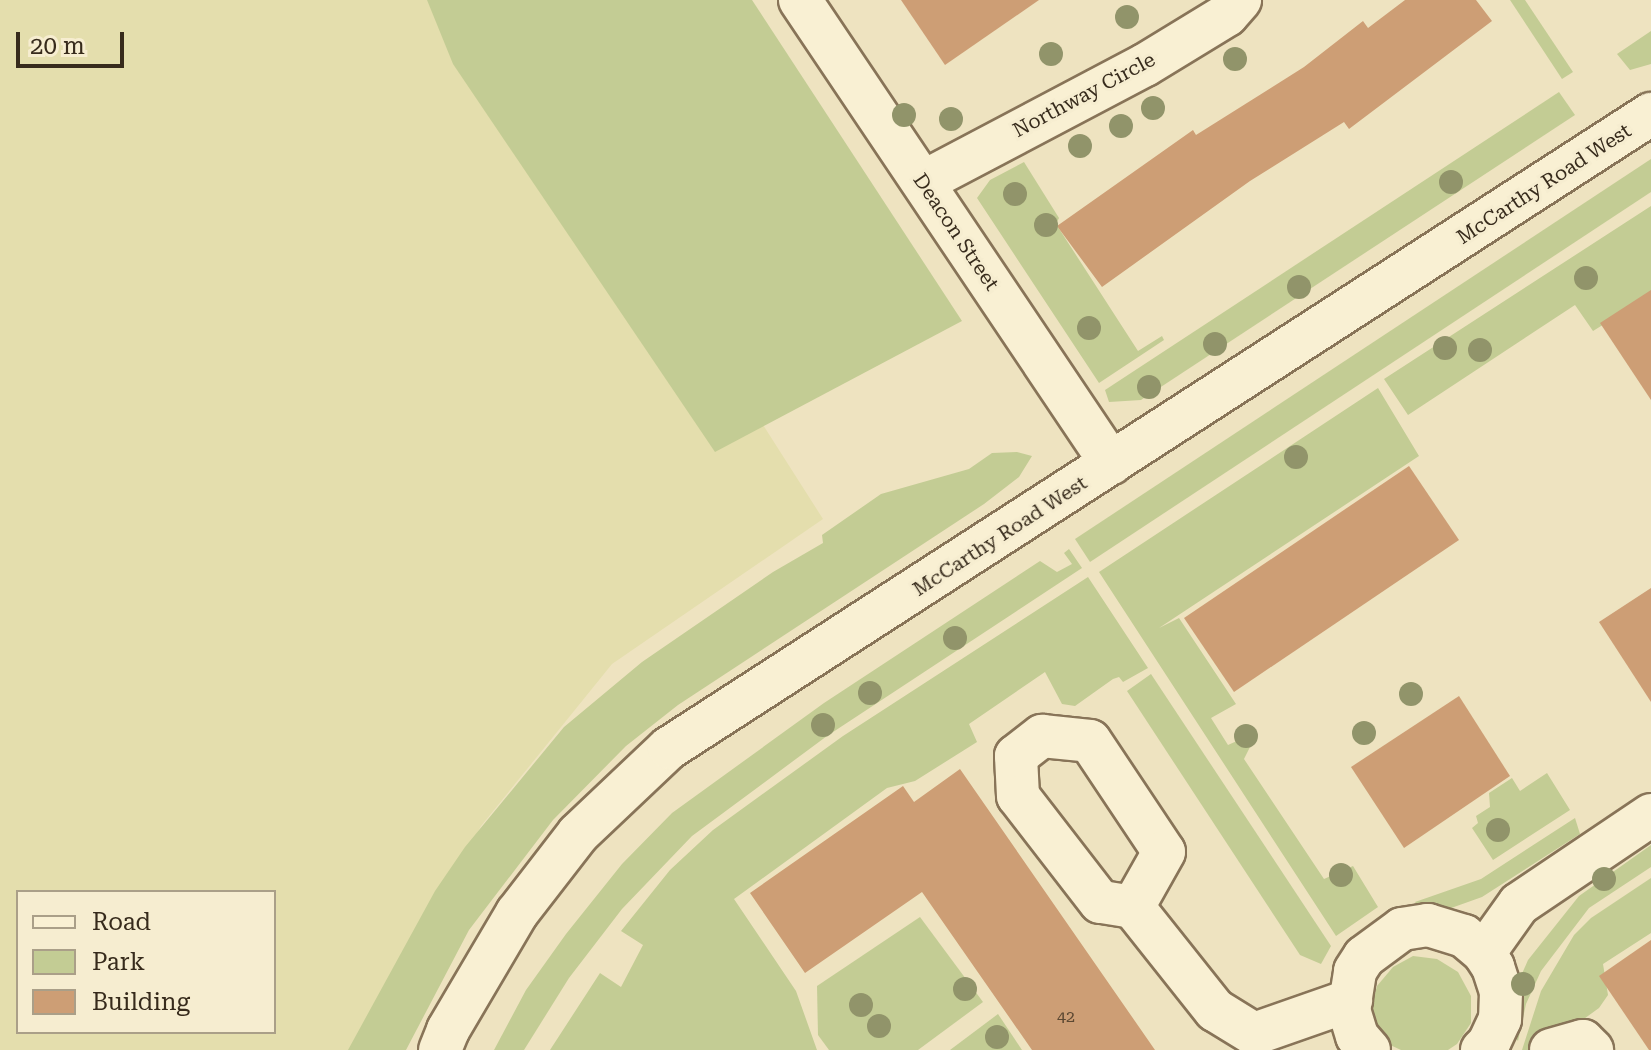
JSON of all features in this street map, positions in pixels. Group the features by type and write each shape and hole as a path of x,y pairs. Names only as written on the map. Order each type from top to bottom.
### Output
{"street":[{"name":"Deacon Street","path":"800,0 1111,463"},
{"name":"Northway Circle","path":"923,182 1145,65 1227,15 1240,0"},
{"name":"McCarthy Road West","path":"440,1050 448,1030 517,913 578,834 669,748 1651,114"},
{"path":"1484,953 1519,904 1651,815"},
{"path":"1133,907 1215,1010 1254,1034 1351,1000"},
{"path":"1369,1050 1357,1036 1349,1010 1355,971 1364,957 1402,929 1428,925 1464,936 1484,953 1501,992 1500,1019 1489,1043 1482,1050"},
{"path":"1551,1050 1583,1041 1592,1050"}],"shaded area":[{"path":"0,0 492,0 823,519 612,664 481,826 363,1050 0,1050"}],"green space":[{"path":"427,0 752,0 962,321 715,452 453,64"},
{"path":"1510,0 1525,0 1573,72 1562,79"},
{"path":"1651,31 1651,64 1630,70 1617,54"},
{"path":"1559,92 1575,115 1141,400 1109,402 1105,390"},
{"path":"1651,159 1651,192 1090,562 1075,539"},
{"path":"1024,162 1059,218 1056,224 1138,351 1162,336 1164,340 1099,383 977,198 990,180"},
{"path":"1651,206 1651,295 1593,331 1575,305 1408,415 1384,379"},
{"path":"1378,388 1419,456 1159,628 1179,618 1236,704 1211,718 1228,745 1248,736 1253,741 1244,759 1324,879 1353,866 1378,907 1336,936 1099,572"},
{"path":"1017,452 1032,456 1019,477 984,504 678,705 626,746 553,820 469,930 406,1050 348,1050 435,891 465,847 564,727 642,662 773,572 823,543 822,535 881,494 969,469 992,453"},
{"path":"1069,549 1082,568 827,736 692,836 622,909 569,978 524,1050 494,1050 526,990 566,934 622,864 672,813 824,703 1040,561 1057,572 1072,564 1064,553"},
{"path":"1088,577 1148,668 1123,682 1119,677 1113,679 1075,706 1062,704 1045,672 969,724 977,742 915,781 887,788 734,899 796,991 817,1050 550,1050 600,973 621,987 643,945 621,931 670,870 713,830 843,736"},
{"path":"1151,674 1331,946 1321,964 1300,955 1127,691"},
{"path":"1547,773 1570,810 1493,860 1472,828 1478,823 1476,816 1490,807 1489,793 1512,778 1520,791"},
{"path":"1575,818 1580,834 1482,897 1426,917 1415,902 1481,879"},
{"path":"1651,845 1651,867 1589,908 1541,971 1526,1004 1518,1041 1506,1025 1511,999 1528,960 1579,896"},
{"path":"1651,878 1651,933 1603,964 1608,995 1599,1008 1541,1050 1522,1050 1541,991 1574,935 1591,918"},
{"path":"920,917 983,1002 918,1050 829,1050 818,1035 817,986"},
{"path":"1413,956 1437,959 1458,972 1471,996 1471,1023 1457,1044 1448,1050 1401,1050 1388,1044 1377,1025 1372,1005 1377,986 1393,967"},
{"path":"998,1014 1022,1050 950,1050"}],"building":[{"path":"901,0 1039,0 945,65"},
{"path":"1405,0 1476,0 1492,21 1349,129 1344,122 1250,181 1102,287 1057,226 1193,130 1196,135 1304,67 1363,21 1368,28"},
{"path":"1651,290 1651,400 1600,323"},
{"path":"1409,466 1459,540 1234,692 1184,618"},
{"path":"1651,588 1651,702 1599,622"},
{"path":"1459,696 1510,776 1404,848 1351,767"},
{"path":"960,769 1155,1050 1032,1050 922,892 805,973 750,893 903,786 914,802"},
{"path":"1651,940 1651,1050 1649,1050 1599,976"}]}
